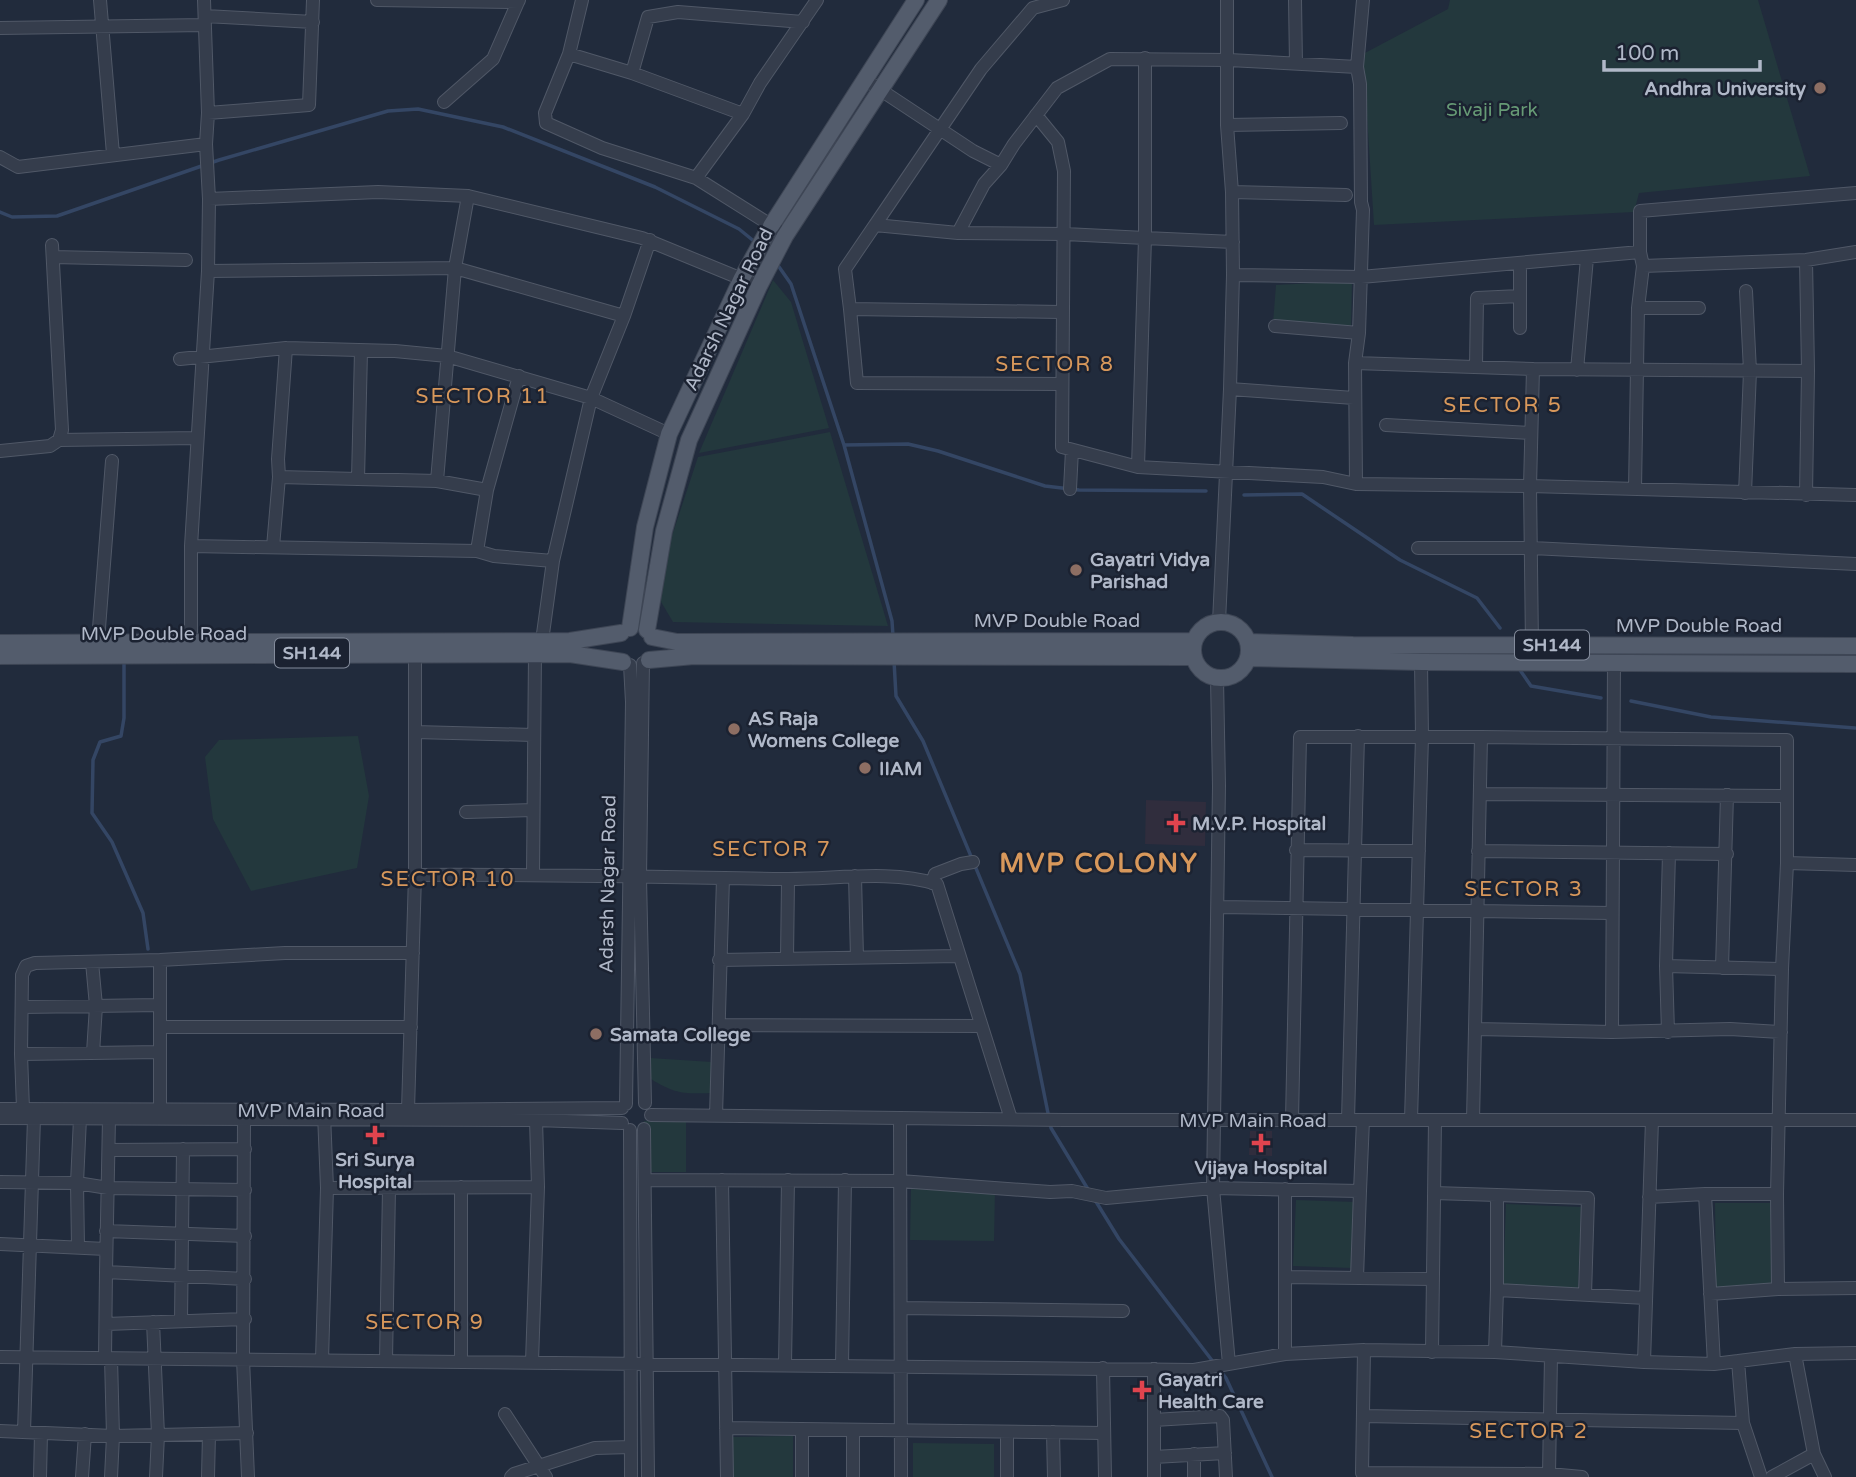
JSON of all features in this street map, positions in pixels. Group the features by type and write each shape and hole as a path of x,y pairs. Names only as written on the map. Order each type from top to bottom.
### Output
{"main road":[{"name":"Adarsh Nagar Road","path":"916,0 753,258 669,434 645,527 625,631 616,649 633,661 654,645 650,634 664,531 689,440 759,286 786,235 939,0"},
{"path":"1219,622 1237,627 1248,650 1244,667 1227,678 1217,678 1202,671 1194,649 1204,628 1219,622"},
{"name":"SH144","path":"625,631 650,634"},
{"name":"MVP Double Road","path":"0,656 191,647 538,648 596,639 625,631"},
{"name":"MVP Double Road","path":"650,634 677,642 814,649 1194,649"},
{"name":"MVP Double Road","path":"0,643 98,642 191,647"},
{"name":"MVP Double Road","path":"1248,650 1423,645 1614,662 1856,664"},
{"path":"1422,662 1423,645"},
{"name":"MVP Double Road","path":"1248,650 1422,662 1532,654 1856,646"},
{"name":"MVP Double Road","path":"538,648 633,661 814,649"}],"street":[{"path":"100,0 113,154"},
{"path":"191,647 191,546 208,271 208,113 204,0"},
{"path":"208,113 309,105 313,0"},
{"path":"377,0 519,1 493,59 444,102"},
{"path":"582,0 569,54 545,113 546,123 602,148 696,178 769,230 786,235"},
{"path":"663,0 663,14"},
{"path":"696,178 743,114 760,83 817,0"},
{"path":"1062,384 857,383 845,269 981,69 1033,8 1063,0"},
{"path":"1219,622 1233,275 1232,192 1227,125 1227,0"},
{"path":"1294,0 1296,64"},
{"path":"1356,484 1354,398 1363,210 1360,83 1357,67 1363,0"},
{"path":"632,73 648,17 678,12 803,22"},
{"path":"0,28 205,21 313,22"},
{"path":"569,54 632,73 743,114"},
{"path":"1139,467 1145,238 1145,58"},
{"path":"958,233 984,184 1057,88 1110,59 1229,60 1357,67"},
{"path":"864,79 1001,165"},
{"path":"1036,115 1058,142 1064,171 1062,447 1139,467 1323,477 1356,484 1856,495"},
{"path":"1227,125 1341,123"},
{"path":"0,157 18,167 113,154 206,150"},
{"path":"209,193 378,192 468,196 650,240 759,286"},
{"path":"1232,192 1346,195"},
{"path":"1635,489 1638,308 1642,259 1640,211 1856,193"},
{"path":"437,481 455,268 468,196"},
{"path":"875,225 958,233 1065,234 1233,242"},
{"path":"533,874 533,735 538,648 552,561 592,398 650,240"},
{"path":"59,440 62,430 52,251 186,260"},
{"path":"1233,275 1361,277 1587,258 1807,260 1856,252"},
{"path":"1577,370 1587,258"},
{"path":"1806,495 1807,260"},
{"path":"1520,264 1520,328"},
{"path":"208,271 455,268 624,316"},
{"path":"1745,493 1750,371 1746,291"},
{"path":"1476,367 1477,298 1520,296"},
{"path":"1638,308 1699,308"},
{"path":"850,309 1061,312"},
{"path":"1275,326 1359,333"},
{"path":"273,547 286,348"},
{"path":"180,359 286,348 395,351 447,356 592,398 669,434"},
{"path":"358,479 361,351"},
{"path":"1355,363 1577,370 1808,370"},
{"path":"1532,654 1530,486 1533,369"},
{"path":"477,551 487,490 519,376"},
{"path":"1230,389 1354,398"},
{"path":"1386,425 1531,433"},
{"path":"0,451 50,446 59,440 197,438"},
{"path":"1070,489 1072,450"},
{"path":"98,642 112,461"},
{"path":"279,477 437,481 487,490"},
{"path":"191,546 477,551 494,556 552,561"},
{"path":"1418,548 1532,548 1856,564"},
{"path":"408,1110 415,875 415,647"},
{"path":"633,661 634,878 649,1123 644,1129 648,1477"},
{"path":"1411,1120 1422,662"},
{"path":"1612,1032 1614,662"},
{"path":"1217,678 1219,786 1213,1188 1226,1364"},
{"path":"415,732 533,735"},
{"path":"1348,1120 1358,736"},
{"path":"1292,1120 1300,737 1787,740 1787,863 1777,1194 1778,1289"},
{"path":"1473,1120 1481,737"},
{"path":"1480,794 1786,796"},
{"path":"1722,968 1727,795"},
{"path":"466,812 533,810"},
{"path":"1296,850 1419,851"},
{"path":"1478,851 1727,854"},
{"path":"1668,1032 1666,966 1669,853"},
{"path":"932,883 935,874 973,862"},
{"path":"1787,863 1856,865"},
{"path":"415,875 533,874 788,880 855,876 937,884 1011,1119"},
{"path":"855,876 857,958"},
{"name":"Adarsh Nagar Road","path":"624,1106 634,878"},
{"path":"716,1115 723,878"},
{"path":"787,959 788,880"},
{"path":"1218,907 1612,913"},
{"path":"23,1109 22,975 26,966 34,963 285,953 413,953"},
{"path":"719,960 959,956"},
{"path":"159,1114 160,960"},
{"path":"92,962 96,1006 93,1053"},
{"path":"1666,966 1782,969"},
{"path":"22,1007 160,1005"},
{"path":"719,1025 981,1026"},
{"path":"160,1027 411,1027"},
{"path":"1475,1029 1612,1032 1730,1029 1781,1032"},
{"path":"21,1054 160,1052"},
{"path":"631,1477 631,1364 624,1106 633,1100 648,1109"},
{"name":"MVP Main Road","path":"0,1109 159,1114 324,1114 624,1106"},
{"name":"MVP Main Road","path":"648,1109 716,1115 1039,1120 1856,1120"},
{"path":"0,1118 109,1118 159,1114 244,1119 324,1114 536,1120 644,1129"},
{"path":"322,1360 327,1188 324,1114"},
{"path":"24,1432 34,1118"},
{"path":"78,1247 80,1118"},
{"path":"109,1118 106,1324 113,1436 111,1477"},
{"path":"900,1118 901,1477"},
{"path":"244,1119 243,1359 248,1477"},
{"path":"532,1362 538,1187 536,1120"},
{"path":"1357,1278 1363,1120"},
{"path":"1432,1352 1435,1120"},
{"path":"1644,1362 1652,1120"},
{"path":"181,1321 185,1188 183,1149"},
{"path":"108,1150 245,1149"},
{"path":"645,1180 900,1181 1050,1192 1072,1191 1100,1198 1213,1188 1360,1191"},
{"path":"722,1180 727,1477"},
{"path":"785,1365 788,1180"},
{"path":"842,1366 845,1180"},
{"path":"0,1182 77,1183 108,1188 245,1190"},
{"path":"461,1187 461,1362"},
{"path":"327,1188 538,1187"},
{"path":"386,1361 389,1188"},
{"path":"1285,1189 1285,1354"},
{"path":"1434,1193 1588,1198 1585,1295"},
{"path":"1704,1194 1714,1364"},
{"path":"1649,1197 1777,1194"},
{"path":"1495,1352 1497,1195"},
{"path":"106,1231 245,1236"},
{"path":"0,1244 106,1249"},
{"path":"106,1272 245,1279"},
{"path":"1286,1277 1433,1279"},
{"path":"1710,1294 1778,1289 1856,1289"},
{"path":"1497,1290 1646,1298"},
{"path":"901,1308 1123,1311"},
{"path":"106,1324 245,1319"},
{"path":"153,1322 158,1435 156,1477"},
{"path":"0,1357 1203,1369 1285,1354 1364,1350 1495,1352 1714,1364 1795,1354 1856,1353"},
{"path":"1364,1350 1362,1473 1549,1474 1582,1477"},
{"path":"1795,1354 1814,1454 1825,1477"},
{"path":"1549,1474 1550,1356"},
{"path":"1738,1361 1743,1423 1761,1477"},
{"path":"1103,1368 1105,1477"},
{"path":"1154,1369 1154,1477"},
{"path":"505,1414 542,1472"},
{"path":"1154,1420 1220,1416 1223,1420 1226,1477"},
{"path":"1363,1416 1743,1423"},
{"path":"726,1428 1103,1433"},
{"path":"802,1429 802,1477"},
{"path":"853,1430 853,1477"},
{"path":"0,1431 113,1436 247,1433"},
{"path":"1007,1432 1007,1477"},
{"path":"1053,1432 1054,1477"},
{"path":"40,1477 41,1433"},
{"path":"82,1477 85,1434"},
{"path":"208,1477 209,1434"},
{"path":"511,1477 514,1474 542,1472 595,1448 631,1447"},
{"path":"1154,1457 1225,1453"},
{"path":"1194,1454 1194,1477"},
{"path":"1772,1477 1814,1454"}],"shaded area":[{"name":"M.V.P. Hospital","path":"1146,800 1206,802 1205,846 1145,844"},
{"name":"Vijaya Hospital","path":"1250,1131 1272,1131 1272,1156 1249,1155"}],"green space":[{"name":"Sivaji Park","path":"1450,0 1758,0 1810,176 1639,193 1634,212 1374,225 1363,54 1448,9"},
{"path":"773,280 791,302 829,428 699,453"},
{"path":"1352,281 1351,329 1273,323 1276,285"},
{"path":"830,432 888,626 673,622 654,590 698,457"},
{"path":"358,736 369,796 357,868 251,891 213,819 205,757 219,740"},
{"path":"650,1058 712,1062 711,1093 680,1092 659,1084 651,1079"},
{"path":"644,1121 686,1121 686,1172 644,1172"},
{"path":"911,1188 995,1189 994,1241 910,1240"},
{"path":"1296,1200 1355,1202 1352,1268 1293,1266"},
{"path":"1715,1203 1773,1203 1774,1286 1716,1287"},
{"path":"1506,1204 1581,1207 1578,1289 1503,1286"},
{"path":"793,1436 793,1477 732,1477 732,1437"},
{"path":"913,1443 994,1444 994,1477 913,1477"}],"waterway":[{"path":"0,212 12,217 57,216 219,160 388,111 418,109 503,127 655,187 739,229 755,242"},
{"path":"777,264 791,284 844,445 892,621 893,636"},
{"path":"844,445 908,444 938,451 1045,486 1079,490 1206,491"},
{"path":"1244,495 1302,494 1400,560 1477,598 1500,628"},
{"path":"124,659 124,718 121,736 100,742 93,760 92,813 112,842 143,913 148,949"},
{"path":"894,661 896,696 923,741 1020,974 1051,1128 1089,1191"},
{"path":"1520,670 1531,686 1601,698"},
{"path":"1631,701 1711,717 1855,728"},
{"path":"1095,1200 1119,1239 1214,1363"},
{"path":"1219,1369 1226,1378 1272,1477"}],"place":[{"name":"Andhra University","path":"1820,88"},
{"name":"Gayatri Vidya Parishad","path":"1076,570"},
{"name":"AS Raja Womens College","path":"734,729"},
{"name":"IIAM","path":"865,768"},
{"name":"M.V.P. Hospital","path":"1176,823"},
{"name":"Samata College","path":"596,1034"},
{"name":"Sri Surya Hospital","path":"375,1135"},
{"name":"Vijaya Hospital","path":"1261,1143"},
{"name":"Gayatri Health Care","path":"1142,1390"}],"district":[{"name":"SECTOR 8","path":"1055,364"},
{"name":"SECTOR 11","path":"483,396"},
{"name":"SECTOR 5","path":"1503,405"},
{"name":"SECTOR 7","path":"772,849"},
{"name":"MVP COLONY","path":"1099,863"},
{"name":"SECTOR 10","path":"448,879"},
{"name":"SECTOR 3","path":"1524,889"},
{"name":"SECTOR 9","path":"425,1322"},
{"name":"SECTOR 2","path":"1529,1431"}]}
